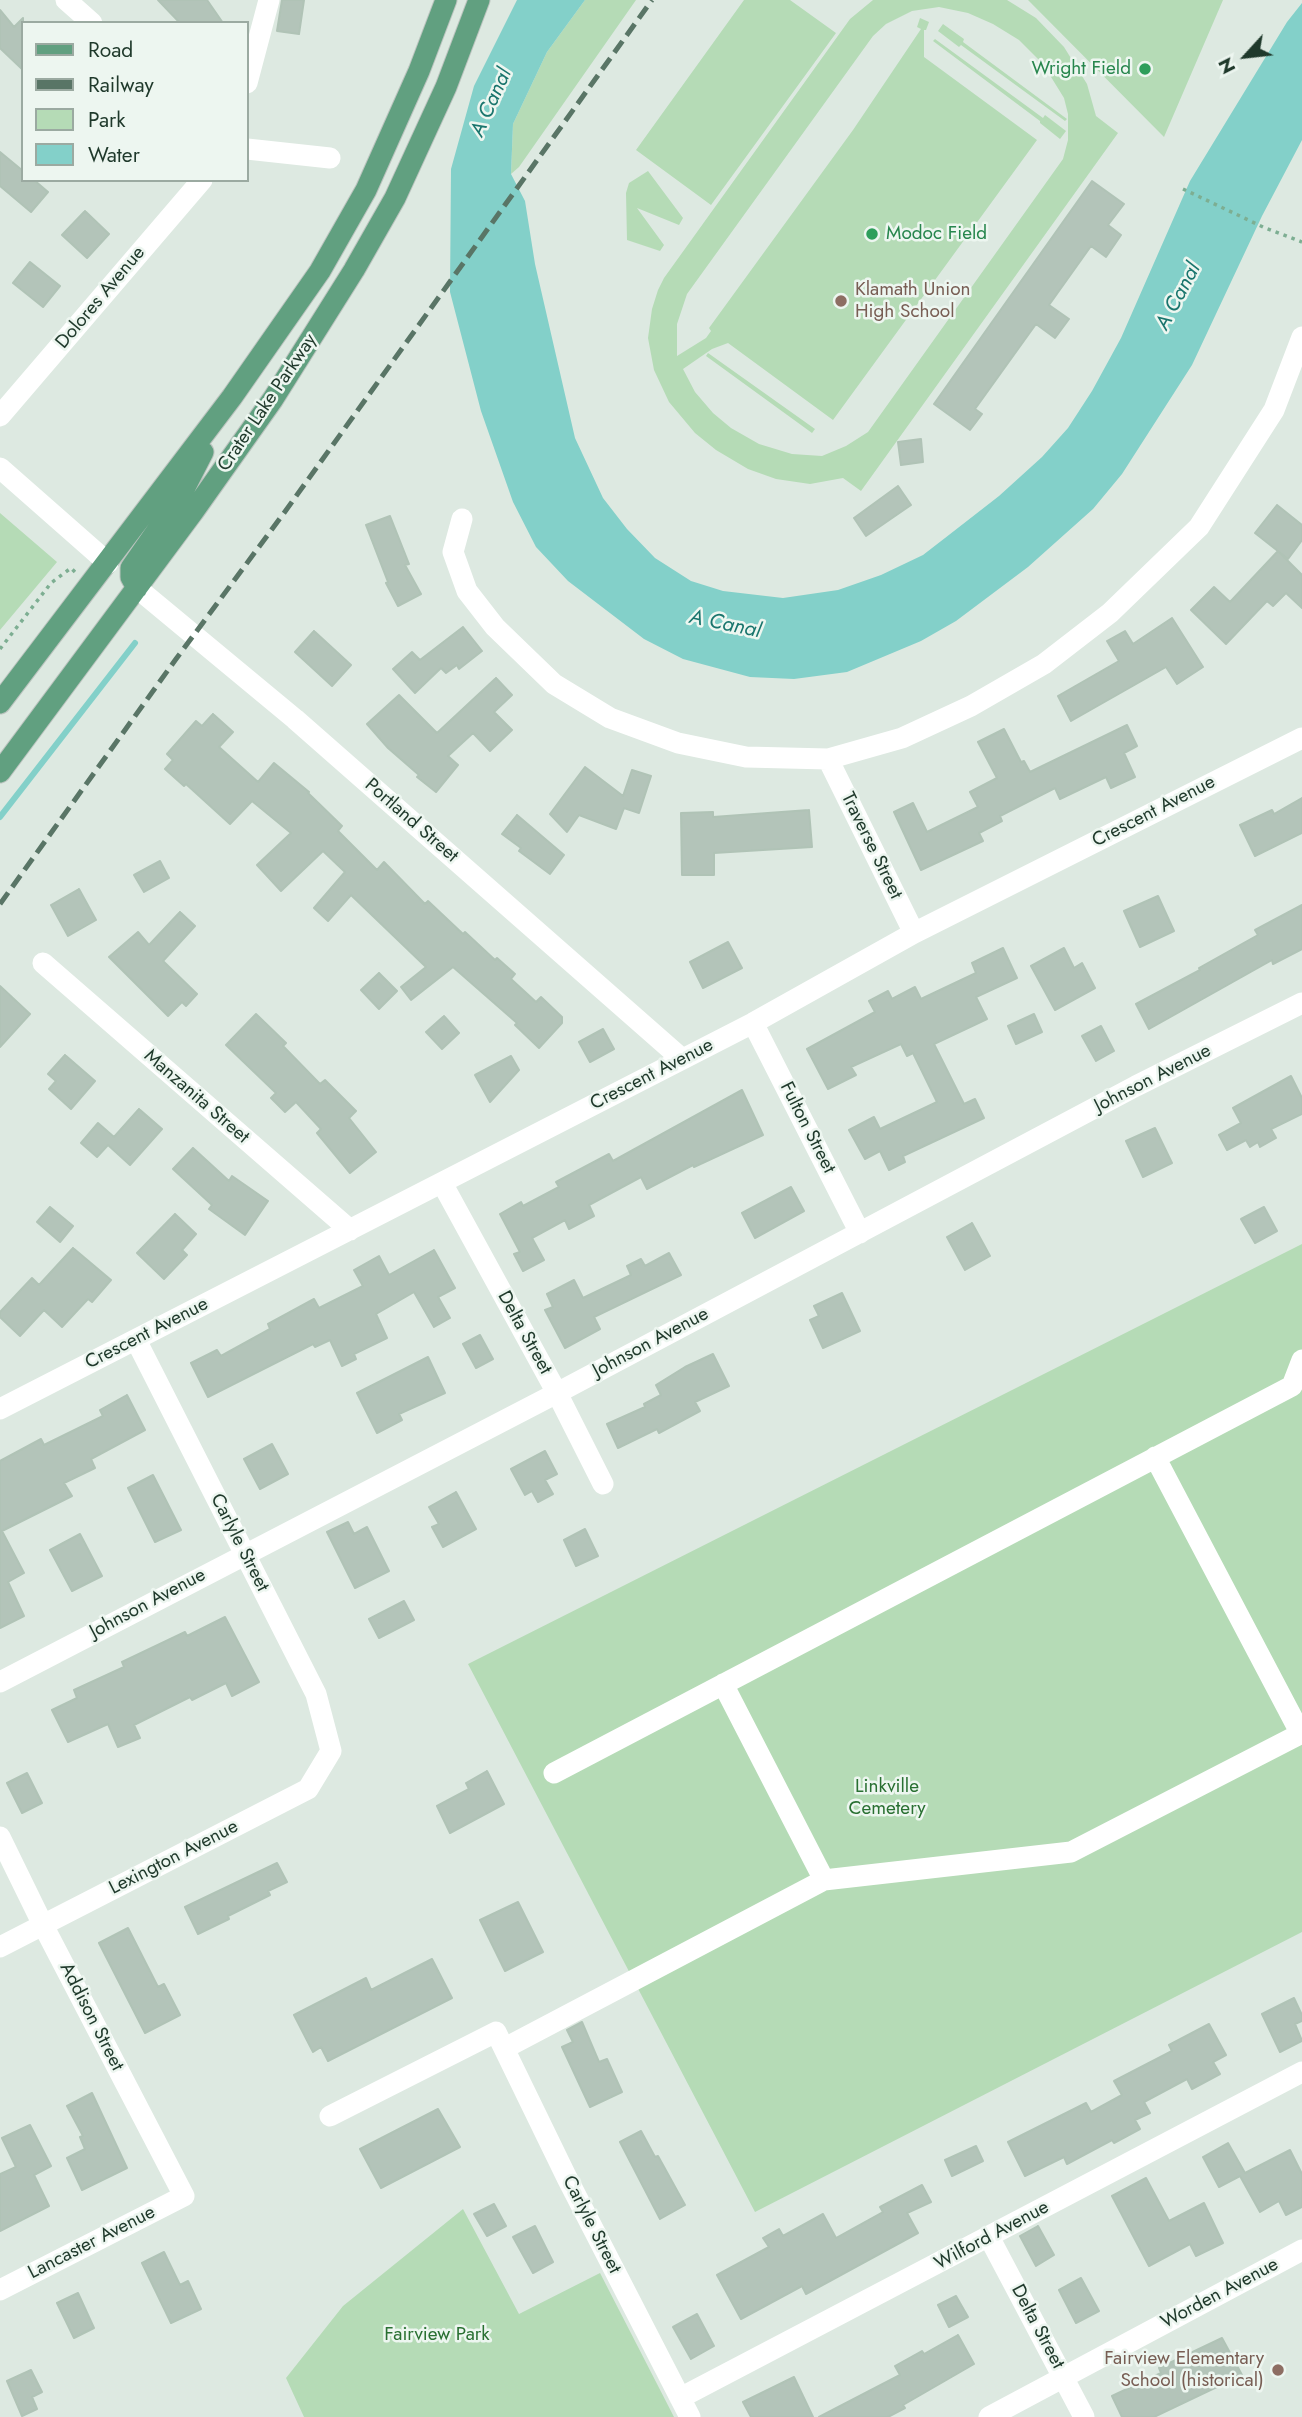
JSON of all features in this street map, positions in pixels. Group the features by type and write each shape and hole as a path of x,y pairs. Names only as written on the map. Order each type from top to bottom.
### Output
{"main road":[{"name":"Crater Lake Parkway","path":"0,703 232,397 320,271 366,190 419,71 446,0"},
{"name":"Crater Lake Parkway","path":"0,772 273,399 354,270 395,198 446,87 479,0"},
{"path":"137,588 131,577 131,568 179,499 232,397"}],"street":[{"path":"66,0 90,21"},
{"path":"248,79 269,0"},
{"path":"248,149 330,158"},
{"name":"Dolores Avenue","path":"0,416 200,182"},
{"path":"462,519 453,552 467,591 495,627 554,684 610,718 678,743 746,757 828,759 902,738 971,706 1044,664 1110,613 1199,527 1273,410 1302,337"},
{"path":"0,468 108,563"},
{"name":"Portland Street","path":"137,588 295,719 682,1059"},
{"name":"Crescent Avenue","path":"4,1401 136,1340 753,1023 914,933 1302,738"},
{"name":"Traverse Street","path":"828,759 914,933"},
{"name":"Manzanita Street","path":"43,963 350,1230"},
{"name":"Johnson Avenue","path":"0,1682 557,1393 1136,1086 1302,1003"},
{"name":"Fulton Street","path":"753,1023 860,1233"},
{"name":"Delta Street","path":"442,1183 557,1393 603,1484"},
{"name":"Carlyle Street","path":"136,1340 316,1694 331,1751"},
{"path":"554,1773 1292,1386 1302,1360"},
{"path":"330,2116 500,2040 824,1880 1071,1852 1301,1733 1156,1457"},
{"path":"723,1684 824,1880"},
{"name":"Lexington Avenue","path":"0,1947 308,1789 331,1751"},
{"name":"Addison Street","path":"0,1837 184,2196"},
{"name":"Carlyle Street","path":"500,2040 567,2178 690,2417"},
{"name":"Wilford Avenue","path":"680,2398 989,2237 1299,2081"},
{"name":"Lancaster Avenue","path":"0,2291 184,2196"},
{"name":"Delta Street","path":"989,2237 1084,2417"},
{"name":"Worden Avenue","path":"989,2417 1302,2250"}],"path":[{"path":"1183,189 1263,227 1302,242"},
{"path":"0,649 51,583 71,568"}],"green space":[{"path":"585,0 636,0 519,167 511,174 513,124 547,52"},
{"path":"744,0 790,0 836,33 711,205 636,150"},
{"path":"873,0 1007,0 1036,18 1064,47 1087,84 1096,116 1118,133 861,491 843,478 810,484 776,479 748,469 716,450 695,433 669,402 654,370 648,338 652,309 664,278 850,19","holes":["939,7 968,13 1019,40 1043,64 1064,98 1068,114 1068,140 1063,159 868,432 846,446 822,456 792,454 759,444 731,428 713,413 695,392 683,369 712,349 728,343 833,420 1037,140 924,57 924,30 929,22 920,18 917,27 921,29 853,130 709,328 711,331 706,338 677,356 677,324 687,294 873,36 886,24 912,11"]},
{"name":"Wright Field","path":"1028,0 1223,0 1164,137"},
{"path":"943,24 964,39 963,42 1067,119 1065,121 938,31"},
{"path":"935,39 1043,118 1045,115 1066,131 1060,139 933,41"},
{"path":"648,171 683,218 679,225 637,208 664,245 660,251 627,240 626,193 629,183"},
{"path":"708,353 815,429 812,433 706,356"},
{"path":"0,513 57,562 0,630"},
{"name":"Linkville Cemetery","path":"1302,1244 1302,1932 755,2212 468,1664"},
{"name":"Fairview Park","path":"463,2209 519,2314 600,2273 674,2417 304,2417 286,2378 343,2306"}],"water":[{"name":"A Canal","path":"517,0 585,0 547,52 513,124 511,174 525,201 535,264 575,438 603,498 627,529 655,558 691,581 723,591 783,598 838,590 881,575 923,555 999,496 1042,457 1068,428 1092,391 1121,338 1190,181 1287,22 1302,3 1302,140 1262,216 1192,365 1122,474 1093,509 1028,567 956,621 921,641 847,672 794,679 750,677 683,659 644,639 568,581 536,547 513,502 481,411 450,292 451,169 474,86"}],"building":[{"path":"158,0 207,0 222,21 178,21"},
{"path":"282,0 304,0 299,34 277,31"},
{"path":"0,10 14,27 23,18 21,68 0,48"},
{"path":"0,152 21,169 21,182 36,182 48,192 31,212 0,186"},
{"path":"1092,181 1124,204 1108,225 1121,235 1106,257 1091,246 1049,305 1069,319 1055,338 1036,324 975,409 982,414 970,430 934,404"},
{"path":"85,211 109,234 87,258 62,235"},
{"path":"30,262 60,286 43,307 13,283"},
{"path":"921,439 923,462 901,465 898,442"},
{"path":"898,486 911,505 866,536 854,518"},
{"path":"1277,505 1302,525 1302,540 1288,559 1255,533"},
{"path":"390,516 409,564 405,565 421,594 398,606 386,583 388,582 366,525"},
{"path":"1278,551 1302,575 1302,608 1286,593 1273,606 1267,601 1226,644 1191,610 1214,587 1230,602"},
{"path":"1172,618 1203,667 1177,684 1166,667 1071,721 1058,696 1119,661 1107,641 1125,631 1133,644"},
{"path":"463,627 482,651 459,669 457,665 446,673 441,668 415,693 393,669 412,652 420,660"},
{"path":"314,631 351,665 332,686 295,652"},
{"path":"496,678 512,695 494,712 512,730 490,751 473,733 448,756 458,765 436,792 417,777 419,775 388,748 367,724 399,695 437,733"},
{"path":"213,714 233,732 219,747 258,782 274,763 309,792 342,826 338,831 377,870 384,862 425,904 428,901 463,934 465,932 495,960 497,958 515,974 511,979 536,1002 541,997 562,1017 562,1023 539,1048 515,1025 517,1023 453,967 411,1000 401,987 426,967 351,895 328,921 314,908 345,872 323,851 281,891 257,865 291,833 252,801 230,824 186,784 184,786 165,769 173,760 167,754 196,721 202,726"},
{"path":"1127,725 1137,746 1124,753 1135,777 1111,788 1106,777 1060,799 1055,788 1000,816 1002,821 979,833 983,841 921,870 894,812 913,803 927,832 978,807 970,792 997,778 978,742 1004,729 1021,762 1024,761 1030,772"},
{"path":"585,767 623,796 632,770 651,776 639,813 624,808 616,829 579,815 567,832 550,814"},
{"path":"1302,798 1302,833 1255,856 1240,825 1272,810 1274,814"},
{"path":"809,810 812,847 714,853 714,875 682,875 681,813 713,812 713,817"},
{"path":"517,815 564,855 550,874 519,851 521,848 502,834"},
{"path":"160,861 169,878 144,892 134,875"},
{"path":"79,889 96,920 68,936 51,905"},
{"path":"1158,896 1174,931 1140,947 1124,911"},
{"path":"1302,905 1302,949 1273,964 1272,960 1149,1029 1136,1004 1200,970 1199,968 1258,935 1255,930"},
{"path":"180,912 195,926 163,961 197,994 186,1006 182,1002 168,1016 109,957 138,932 149,945"},
{"path":"728,942 742,968 703,988 690,962"},
{"path":"1003,948 1017,978 976,997 987,1019 934,1044 964,1104 975,1099 984,1118 903,1156 905,1162 889,1170 880,1151 865,1159 849,1130 874,1117 880,1129 937,1102 913,1053 907,1056 901,1044 851,1067 856,1075 828,1089 807,1049 875,1012 869,1001 888,991 892,999 915,987 921,999 976,973 972,963"},
{"path":"1064,948 1074,968 1082,963 1095,988 1055,1010 1031,966"},
{"path":"379,973 397,991 379,1009 361,990"},
{"path":"0,986 30,1014 0,1047"},
{"path":"256,1014 286,1043 283,1046 320,1084 325,1080 356,1111 349,1118 376,1152 350,1173 317,1133 321,1129 296,1102 285,1112 271,1098 276,1093 226,1045"},
{"path":"1034,1014 1042,1032 1016,1044 1008,1026"},
{"path":"444,1016 459,1033 442,1049 426,1032"},
{"path":"1101,1026 1114,1051 1096,1061 1082,1036"},
{"path":"603,1029 614,1049 590,1062 579,1042"},
{"path":"65,1055 95,1081 71,1109 49,1089 56,1081 48,1074"},
{"path":"511,1056 519,1070 490,1102 475,1075"},
{"path":"1291,1076 1302,1098 1302,1114 1271,1129 1276,1138 1260,1147 1258,1142 1250,1147 1246,1140 1227,1150 1219,1135 1241,1123 1233,1108"},
{"path":"742,1090 763,1135 694,1167 693,1165 647,1189 641,1177 589,1205 594,1216 569,1229 565,1220 532,1238 544,1260 523,1271 514,1254 520,1252 500,1214 521,1202 523,1206 559,1187 556,1182 609,1154 613,1161"},
{"path":"139,1109 162,1129 130,1165 108,1145 97,1157 81,1143 98,1123 114,1137"},
{"path":"1155,1128 1172,1163 1143,1177 1126,1141"},
{"path":"193,1148 229,1181 232,1176 268,1201 245,1235 209,1209 212,1205 173,1169"},
{"path":"791,1187 804,1211 755,1238 742,1213"},
{"path":"50,1207 73,1226 60,1242 37,1222"},
{"path":"1264,1207 1277,1231 1255,1243 1241,1219"},
{"path":"175,1214 196,1234 182,1250 187,1255 164,1279 137,1253"},
{"path":"972,1223 990,1256 965,1270 947,1237"},
{"path":"73,1248 111,1280 92,1302 88,1299 62,1327 44,1310 20,1336 0,1317 0,1312 32,1278 39,1285"},
{"path":"434,1250 455,1288 438,1297 450,1318 434,1327 414,1292 376,1314 387,1338 354,1354 356,1359 342,1366 330,1340 315,1347 313,1344 208,1397 191,1363 217,1350 221,1356 270,1329 268,1324 314,1299 319,1308 363,1286 354,1270 379,1256 389,1275"},
{"path":"669,1253 681,1275 594,1317 600,1329 565,1348 545,1310 553,1307 547,1294 574,1280 583,1298 631,1275 627,1266 641,1259 645,1266"},
{"path":"842,1293 860,1331 823,1348 810,1320 819,1316 814,1306"},
{"path":"480,1335 493,1359 476,1368 463,1344"},
{"path":"713,1354 729,1386 695,1402 700,1411 659,1433 657,1429 618,1448 607,1424 645,1407 644,1404 661,1395 656,1385"},
{"path":"428,1357 445,1393 399,1414 402,1420 377,1433 357,1393"},
{"path":"127,1395 145,1430 91,1459 95,1468 64,1483 72,1496 2,1531 24,1573 8,1582 24,1616 0,1628 0,1461 41,1439 44,1445 103,1416 100,1410"},
{"path":"272,1444 288,1474 260,1489 244,1459"},
{"path":"545,1451 557,1474 545,1480 553,1494 538,1502 532,1491 525,1495 511,1469"},
{"path":"153,1475 181,1530 155,1542 128,1488"},
{"path":"456,1492 476,1529 443,1547 432,1527 439,1524 429,1507"},
{"path":"348,1522 354,1534 367,1527 389,1571 355,1588 327,1532"},
{"path":"585,1529 598,1556 576,1566 564,1540"},
{"path":"80,1534 102,1576 72,1591 50,1550"},
{"path":"404,1601 414,1620 379,1638 369,1619"},
{"path":"225,1617 259,1682 232,1696 226,1683 192,1700 190,1697 134,1725 140,1738 118,1747 108,1724 68,1742 52,1710 77,1698 74,1690 124,1667 122,1662 185,1632 187,1636"},
{"path":"487,1771 504,1804 450,1833 437,1806 469,1789 466,1783"},
{"path":"27,1773 42,1803 22,1813 7,1783"},
{"path":"277,1863 287,1882 268,1891 270,1895 228,1916 229,1919 198,1934 185,1907"},
{"path":"518,1902 543,1952 505,1971 480,1920"},
{"path":"128,1928 158,1987 164,1984 180,2015 145,2033 99,1943"},
{"path":"432,1959 452,1998 328,2061 321,2047 313,2052 294,2015 366,1978 371,1990"},
{"path":"1294,1998 1302,2015 1302,2021 1295,2024 1302,2041 1280,2052 1262,2014"},
{"path":"582,2022 599,2062 607,2059 622,2092 590,2107 562,2047 573,2042 567,2030"},
{"path":"1209,2024 1226,2055 1213,2062 1220,2074 1192,2089 1187,2079 1144,2102 1150,2113 1135,2120 1140,2129 1114,2143 1112,2140 1067,2164 1064,2157 1025,2176 1008,2142 1086,2103 1091,2112 1122,2095 1114,2081 1172,2051 1169,2045"},
{"path":"92,2093 127,2168 82,2190 67,2158 85,2149 80,2137 83,2136 67,2106"},
{"path":"438,2109 460,2147 381,2188 360,2149"},
{"path":"30,2125 51,2166 34,2175 49,2206 0,2231 0,2174 16,2167 2,2138"},
{"path":"641,2131 685,2205 660,2219 620,2142"},
{"path":"1228,2143 1245,2173 1290,2150 1302,2174 1302,2207 1286,2215 1279,2201 1260,2212 1240,2176 1219,2187 1203,2157"},
{"path":"976,2146 983,2161 952,2176 945,2160"},
{"path":"1146,2178 1169,2221 1204,2203 1223,2243 1196,2256 1190,2244 1149,2266 1112,2196"},
{"path":"922,2185 931,2202 907,2213 918,2233 806,2294 802,2286 741,2319 717,2275 769,2247 763,2238 779,2229 783,2236 823,2214 836,2238 883,2212 880,2207"},
{"path":"494,2204 506,2226 487,2236 474,2214"},
{"path":"535,2226 553,2262 533,2273 513,2237"},
{"path":"1038,2226 1054,2255 1036,2266 1020,2236"},
{"path":"164,2252 180,2285 188,2281 201,2309 171,2323 142,2263"},
{"path":"1081,2278 1099,2311 1076,2323 1059,2290"},
{"path":"78,2293 94,2328 74,2338 57,2303"},
{"path":"956,2296 968,2317 949,2327 938,2305"},
{"path":"697,2314 714,2346 691,2359 673,2327"},
{"path":"958,2335 974,2364 903,2405 905,2408 888,2417 819,2417 900,2375 895,2366"},
{"path":"1222,2338 1242,2375 1154,2417 1122,2417 1112,2396 1161,2373 1159,2368"},
{"path":"31,2370 42,2392 32,2397 37,2409 22,2416 7,2381"},
{"path":"794,2377 813,2417 751,2417 743,2402"}],"waterway":[{"path":"0,817 135,643"}],"railway":[{"path":"0,904 652,0"}],"place":[{"name":"Wright Field","path":"1145,69"},
{"name":"Modoc Field","path":"872,234"},
{"name":"Klamath Union High School","path":"841,301"},
{"name":"Fairview Elementary School (historical)","path":"1278,2370"}]}
